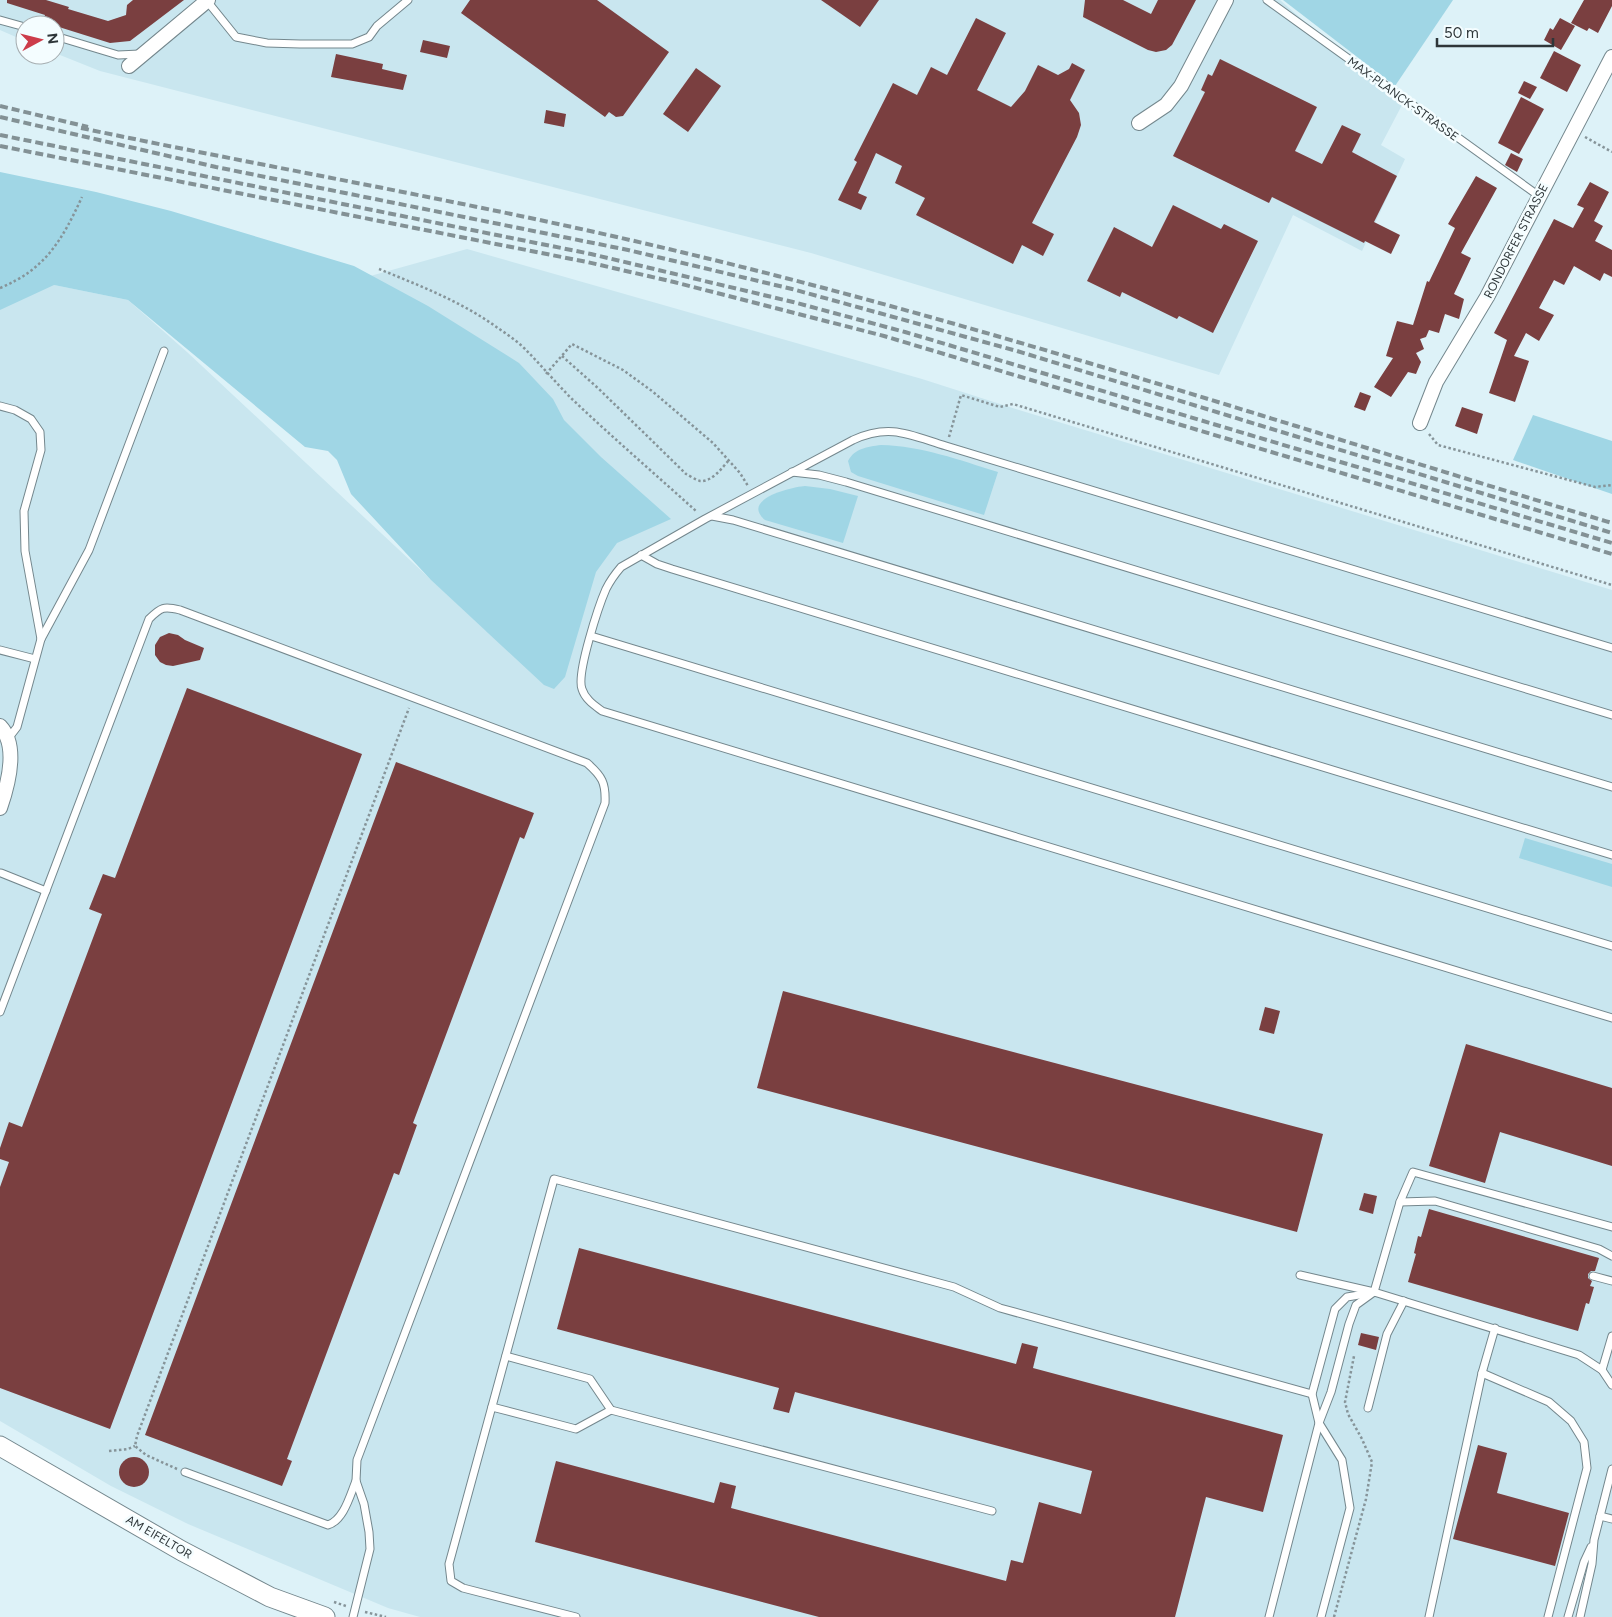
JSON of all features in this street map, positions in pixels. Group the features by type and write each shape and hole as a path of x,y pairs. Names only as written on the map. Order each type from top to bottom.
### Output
{"main road":[{"name":"AM EIFELTOR","path":"0,1446 191,1556 270,1597 328,1609"}],"street":[{"path":"130,66 208,0"},
{"path":"1138,123 1166,105 1182,86 1226,0"},
{"name":"RONDORFER STRASSE","path":"1420,423 1436,382 1487,297 1612,57"},
{"path":"0,726 11,753 8,787 0,808"}],"lane":[{"path":"208,0 236,37 267,43 352,44 369,37 377,26 408,0"},
{"name":"MAX-PLANCK-STRASSE","path":"1267,0 1539,196"},
{"path":"0,20 15,24"},
{"path":"65,39 118,55 143,54"},
{"path":"7,741 17,727 41,639 89,550 164,352"},
{"path":"0,406 15,410 31,419 40,432 41,450 24,511 25,551 41,639"},
{"path":"1612,648 900,432 879,431 853,440 792,472 641,554 621,567 614,574 606,591 581,672 581,688 590,702 602,711 1612,1018"},
{"path":"792,472 820,475 846,482 1612,715"},
{"path":"708,517 733,520 1612,787"},
{"path":"641,554 657,564 672,569 1612,855"},
{"path":"0,1012 149,619 158,611 168,607 587,763 598,773 606,787 605,803 357,1460 356,1481 341,1516 335,1523 328,1525 185,1472"},
{"path":"591,636 1612,946"},
{"path":"0,650 36,659"},
{"path":"1,873 46,890"},
{"path":"1269,1617 1319,1423 1331,1392 1349,1324 1356,1305 1374,1292 1400,1202 1413,1172 1612,1227"},
{"path":"576,1617 463,1588 451,1581 449,1564 554,1179 954,1287 1000,1308 1312,1394"},
{"path":"1400,1202 1435,1201 1599,1249 1612,1256"},
{"path":"1300,1275 1374,1292 1579,1355 1602,1370 1611,1381"},
{"path":"1593,1276 1612,1281"},
{"path":"1322,1617 1350,1508 1342,1460 1319,1423 1312,1394 1335,1309 1347,1297 1374,1292"},
{"path":"1368,1408 1387,1334 1404,1301"},
{"path":"1428,1617 1482,1373 1495,1328"},
{"path":"1602,1370 1612,1336"},
{"path":"1602,1370 1612,1354"},
{"path":"506,1356 590,1378 611,1410 992,1511"},
{"path":"1482,1373 1549,1402 1571,1420 1584,1442 1587,1468 1548,1617"},
{"path":"492,1407 576,1429 611,1410"},
{"path":"1580,1617 1592,1564 1594,1540 1612,1469"},
{"path":"353,1617 370,1549 364,1504 356,1481"},
{"path":"1600,1516 1612,1519"},
{"path":"1568,1617 1584,1562 1594,1540"},
{"path":"1584,1599 1585,1617"}],"path":[{"path":"1573,131 1612,152"},
{"path":"0,288 20,279 44,259 58,243 68,227 82,196"},
{"path":"379,269 426,288 493,324 525,349 546,374 573,400 708,517"},
{"path":"546,374 572,344 623,370 652,391 713,443 740,473 752,494"},
{"path":"562,356 600,389 686,474 700,481 707,480 715,475 729,460"},
{"path":"946,446 961,396 1000,407 1013,404 1612,585"},
{"path":"1420,423 1438,445 1595,487 1612,485"},
{"path":"135,1446 137,1436 237,1164 413,698"},
{"path":"109,1451 135,1446"},
{"path":"135,1446 146,1455 185,1472"},
{"path":"328,1609 356,1609 386,1617"}],"shaded area":[{"path":"0,0 1280,0 1389,96 1402,105 1381,145 1405,159 1362,251 1293,215 1219,375 811,253 100,71 65,57 65,15 15,15 15,37 0,30"},
{"path":"1283,0 1453,0 1395,86"},
{"path":"0,172 96,192 171,211 354,266 428,306 519,363 553,399 564,420 601,457 671,519 617,543 596,572 565,677 554,689 544,685 431,580 351,494 337,460 328,451 305,447 128,300 54,285 0,310"},
{"path":"0,248 54,285 128,300 187,352 486,631 338,285 467,249 922,379 1612,590 1612,1617 420,1617 388,1608 188,1524 111,1486 0,1421"},
{"path":"1533,415 1612,441 1612,494 1513,460"},
{"path":"881,445 926,451 998,472 984,515 858,476 851,472 848,461 854,453"},
{"path":"805,486 830,489 858,496 843,543 765,520 759,513 759,506 763,500 780,492"},
{"path":"1525,838 1612,864 1612,887 1519,858"}],"building":[{"path":"7,0 46,0 108,21 126,15 127,5 133,0 184,0 130,41 110,43 65,29 65,15 45,15 7,3"},
{"path":"470,0 597,0 669,52 623,116 616,117 609,112 605,117 461,13"},
{"path":"821,0 879,0 860,27"},
{"path":"1085,0 1123,0 1151,14 1158,0 1196,0 1172,45 1166,50 1156,52 1148,50 1083,17"},
{"path":"1584,0 1612,0 1612,6 1598,33 1589,28 1587,31 1571,23"},
{"path":"976,18 1006,33 977,90 1011,107 1025,91 1038,65 1058,75 1069,69 1072,63 1085,70 1070,100 1079,113 1081,125 1077,137 1032,223 1054,234 1043,256 1022,245 1013,264 916,215 925,198 895,183 902,166 876,153 858,193 867,197 861,210 838,200 857,162 854,160 893,83 917,95 931,67 947,75"},
{"path":"1560,18 1575,26 1561,50 1544,40 1550,28 1553,30"},
{"path":"423,40 450,46 447,58 420,52"},
{"path":"1554,51 1581,65 1567,92 1540,78"},
{"path":"336,54 383,64 382,69 407,75 403,90 331,77"},
{"path":"1220,59 1317,107 1295,151 1322,164 1342,125 1361,134 1352,152 1397,176 1374,222 1400,235 1391,254 1365,241 1364,243 1272,197 1269,203 1173,156 1205,92 1201,90 1208,74 1212,76"},
{"path":"696,68 721,86 688,132 663,114"},
{"path":"1524,81 1537,87 1530,99 1518,93"},
{"path":"1521,97 1544,109 1519,154 1498,143"},
{"path":"546,110 566,114 564,127 544,123"},
{"path":"1511,153 1523,159 1517,172 1505,165"},
{"path":"1476,176 1497,188 1461,253 1471,258 1454,294 1464,299 1459,319 1445,314 1439,333 1429,330 1426,337 1420,339 1424,349 1416,353 1421,362 1416,374 1408,372 1391,397 1374,387 1393,358 1386,356 1397,321 1413,325 1427,281 1429,282 1455,228 1448,224"},
{"path":"1590,182 1609,192 1594,221 1603,226 1595,241 1612,250 1612,277 1604,273 1600,281 1574,266 1564,285 1554,280 1539,308 1554,315 1539,341 1526,333 1514,356 1529,361 1515,402 1489,393 1507,340 1494,333 1554,219 1573,228 1584,208 1577,205"},
{"path":"1173,205 1221,229 1224,224 1258,241 1213,333 1179,316 1177,319 1122,292 1120,297 1087,281 1114,227 1152,247"},
{"path":"1360,392 1371,396 1365,411 1354,407"},
{"path":"1462,407 1483,414 1477,434 1455,426"},
{"path":"169,633 178,635 204,648 200,660 173,666 160,662 155,655 155,645 160,637"},
{"path":"187,688 362,754 110,1429 0,1388 0,1187 9,1162 0,1159 0,1148 9,1122 22,1127 102,914 89,909 103,874 115,878"},
{"path":"396,762 534,813 524,839 520,837 413,1123 417,1125 399,1175 394,1173 287,1459 292,1461 282,1486 145,1435"},
{"path":"783,991 1323,1134 1297,1232 757,1088"},
{"path":"1265,1007 1280,1011 1274,1034 1259,1030"},
{"path":"1466,1044 1612,1088 1612,1166 1500,1132 1485,1183 1429,1166"},
{"path":"1364,1193 1377,1196 1373,1214 1359,1210"},
{"path":"1429,1209 1599,1258 1595,1271 1591,1271 1588,1274 1588,1278 1592,1281 1590,1286 1594,1287 1589,1304 1586,1303 1578,1331 1408,1282 1416,1254 1414,1253 1418,1236 1421,1237"},
{"path":"579,1248 1016,1364 1022,1343 1038,1347 1033,1368 1283,1435 1263,1512 1206,1497 1175,1617 819,1617 535,1542 556,1461 714,1503 720,1482 736,1486 731,1508 1006,1581 1011,1560 1023,1563 1039,1502 1081,1514 1092,1471 795,1392 789,1413 773,1409 779,1388 557,1329"},
{"path":"1361,1333 1379,1337 1376,1350 1358,1345"},
{"path":"1478,1445 1507,1453 1497,1493 1569,1513 1555,1566 1453,1539"},
{"path":"134,1457 140,1458 148,1466 148,1478 140,1486 134,1487 128,1486 120,1478 119,1472 120,1466 128,1458"}],"railway":[{"path":"0,106 88,127"},
{"path":"0,117 216,167 628,250 792,289 1017,351 1612,533"},
{"path":"81,128 531,218 798,281 1032,346 1612,523"},
{"path":"0,135 591,254 793,302 905,332 1612,543"},
{"path":"0,146 587,262 674,282 884,336 1612,554"}]}
